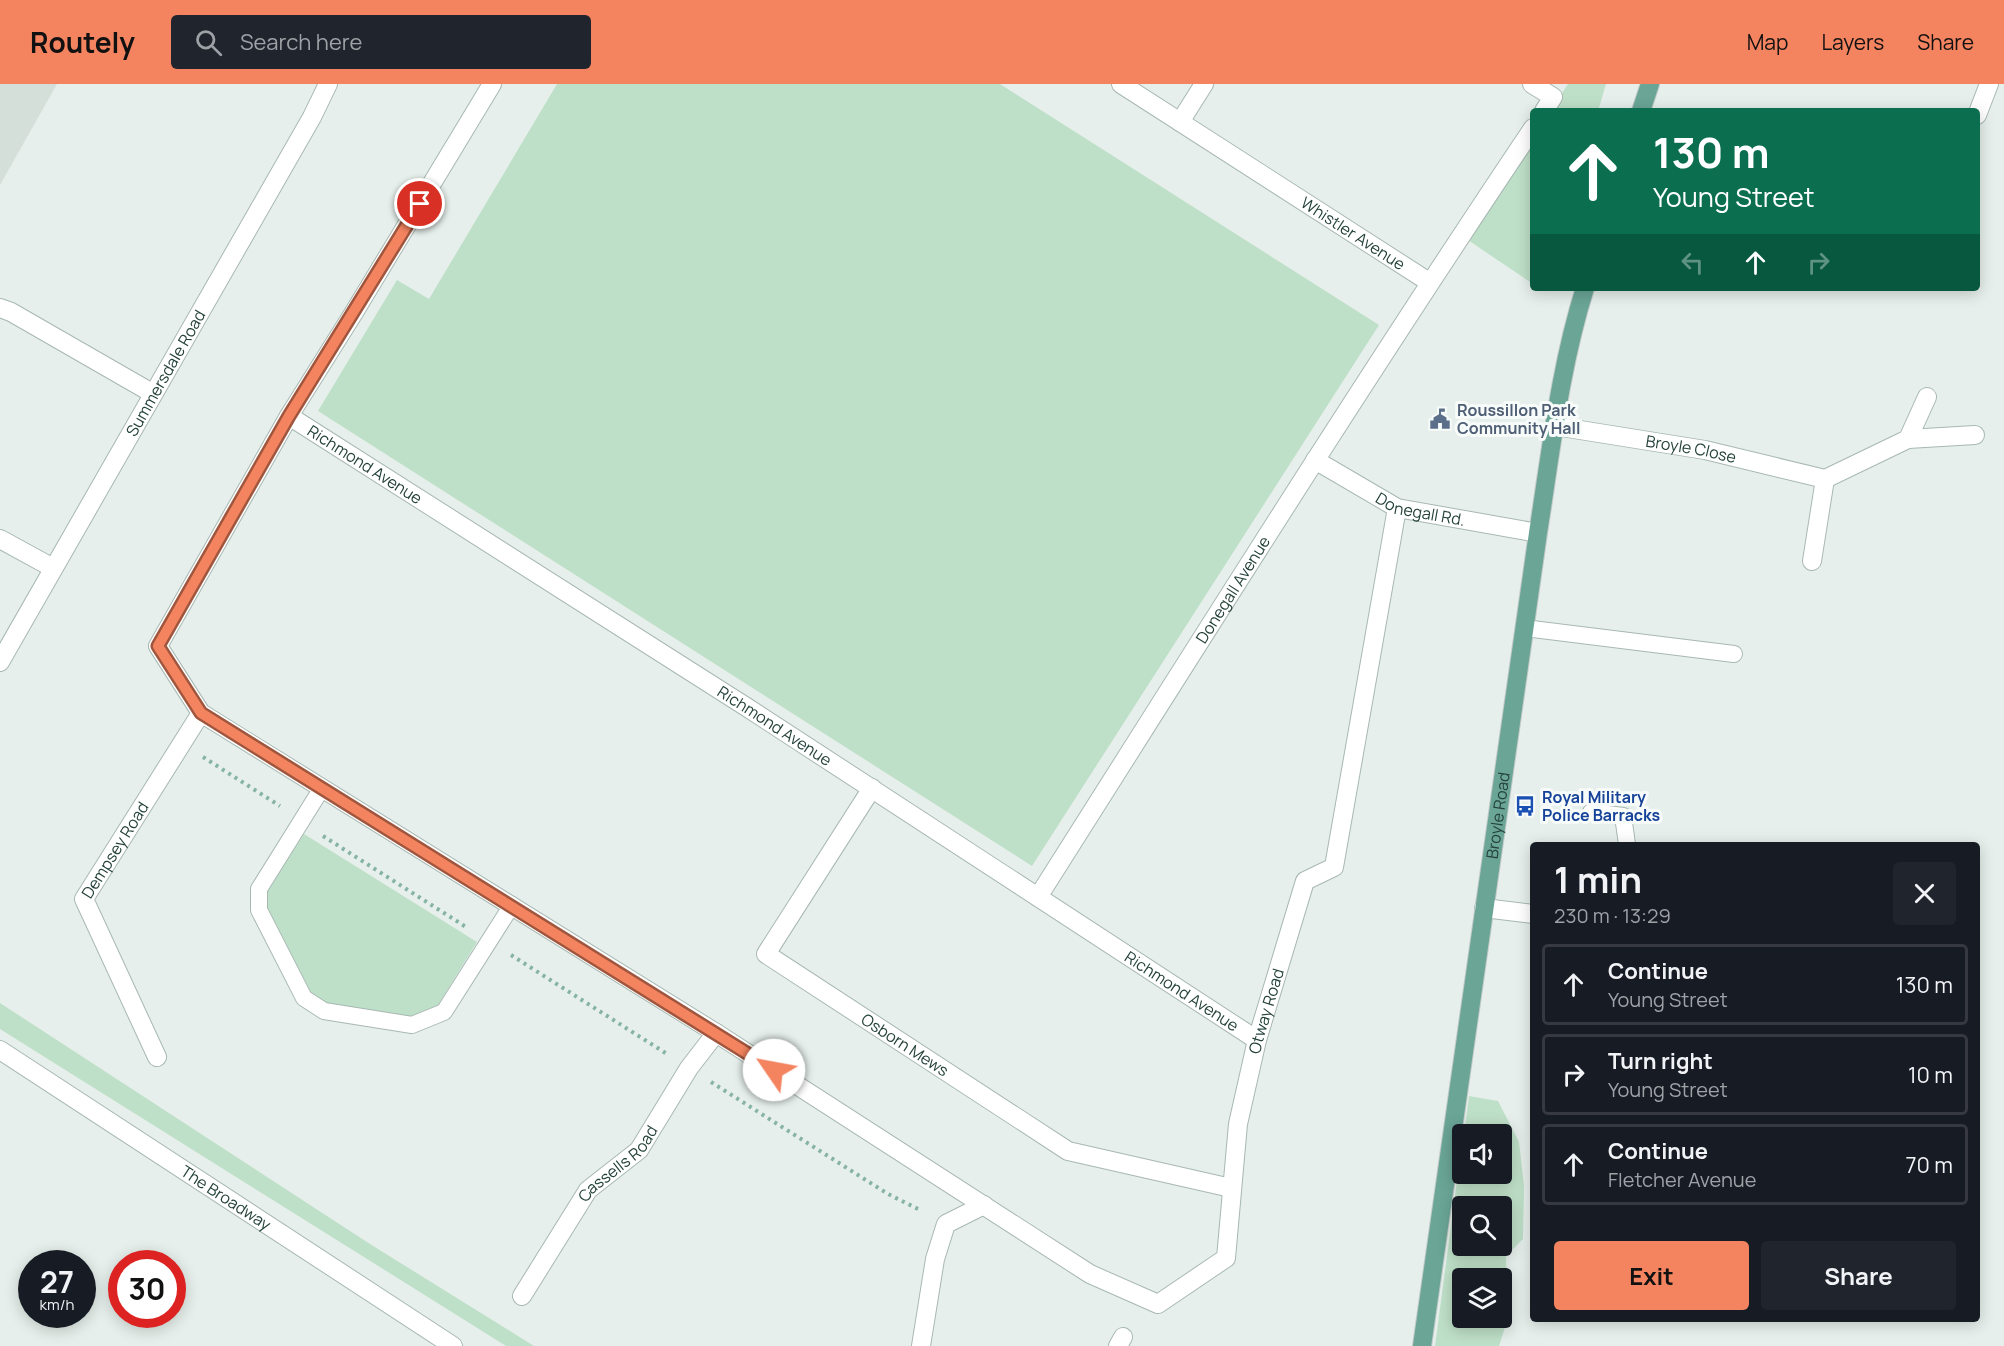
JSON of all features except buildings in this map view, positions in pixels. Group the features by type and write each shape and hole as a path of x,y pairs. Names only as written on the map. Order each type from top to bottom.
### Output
{"main road":[{"path":"1642,108 1650,84"},
{"name":"Broyle Road","path":"1422,1346 1538,533 1570,345 1584,291"}],"street":[{"name":"Summersdale Road","path":"0,662 312,117 328,84"},
{"path":"201,713 158,646 289,416 492,84"},
{"name":"Whistler Avenue","path":"1121,84 1429,282"},
{"path":"1180,122 1204,84"},
{"path":"1532,84 1549,104"},
{"path":"1980,108 1989,84"},
{"path":"1429,282 1530,132"},
{"name":"Donegall Avenue","path":"1038,897 1429,282"},
{"path":"0,308 11,312 152,393"},
{"path":"1908,439 1927,398"},
{"name":"Richmond Avenue","path":"289,416 872,788 1257,1040"},
{"name":"Broyle Close","path":"1555,426 1705,450 1825,479"},
{"path":"1812,561 1825,479 1908,439 1975,435"},
{"name":"Donegall Rd.","path":"1315,460 1396,508 1538,533"},
{"name":"Otway Road","path":"201,713 716,1033 1090,1274 1158,1304 1226,1258 1238,1124 1257,1040 1305,881 1334,867 1396,508"},
{"path":"0,539 53,568"},
{"name":"Dempsey Road","path":"158,1057 84,899 201,713"},
{"name":"Osborn Mews","path":"872,788 766,954 1068,1152 1232,1188"},
{"path":"1484,908 1530,914"},
{"name":"Cassells Road","path":"522,1296 588,1190 639,1150 689,1068 716,1033"},
{"name":"The Broadway","path":"0,1050 453,1346"},
{"path":"921,1346 935,1259 946,1224 984,1205"}],"lane":[{"path":"1524,628 1734,654"},
{"path":"322,788 259,889 259,910 304,998 324,1011 412,1025 444,1012 512,905"},
{"path":"1592,812 1623,816 1627,842"}],"path":[{"path":"182,744 289,812 301,823 888,1194 946,1224"}],"shaded area":[{"path":"0,84 57,84 0,185"}],"green space":[{"path":"557,84 1000,84 1379,325 1032,866 318,411 397,280 429,299"},
{"path":"1568,84 1606,84 1599,108 1552,108"},
{"path":"1530,141 1530,282 1465,238"},
{"path":"304,834 477,942 436,1008 411,1018 327,1005 309,993 267,911 266,891"},
{"path":"0,1003 370,1244 534,1346 506,1346 0,1029"},
{"path":"1469,1096 1498,1101 1510,1124 1465,1124"},
{"path":"1512,1128 1519,1142 1524,1186 1523,1239 1512,1250 1512,1196 1455,1196 1457,1184 1512,1184"},
{"path":"1452,1218 1452,1256 1506,1256 1506,1268 1452,1268 1452,1328 1505,1328 1499,1346 1435,1346"}],"place":[{"name":"Roussillon Park Community Hall","path":"1440,419"},
{"name":"Royal Military Police Barracks","path":"1525,806"}],"route":[{"path":"420,204 289,416 158,646 201,713 774,1070"}]}
